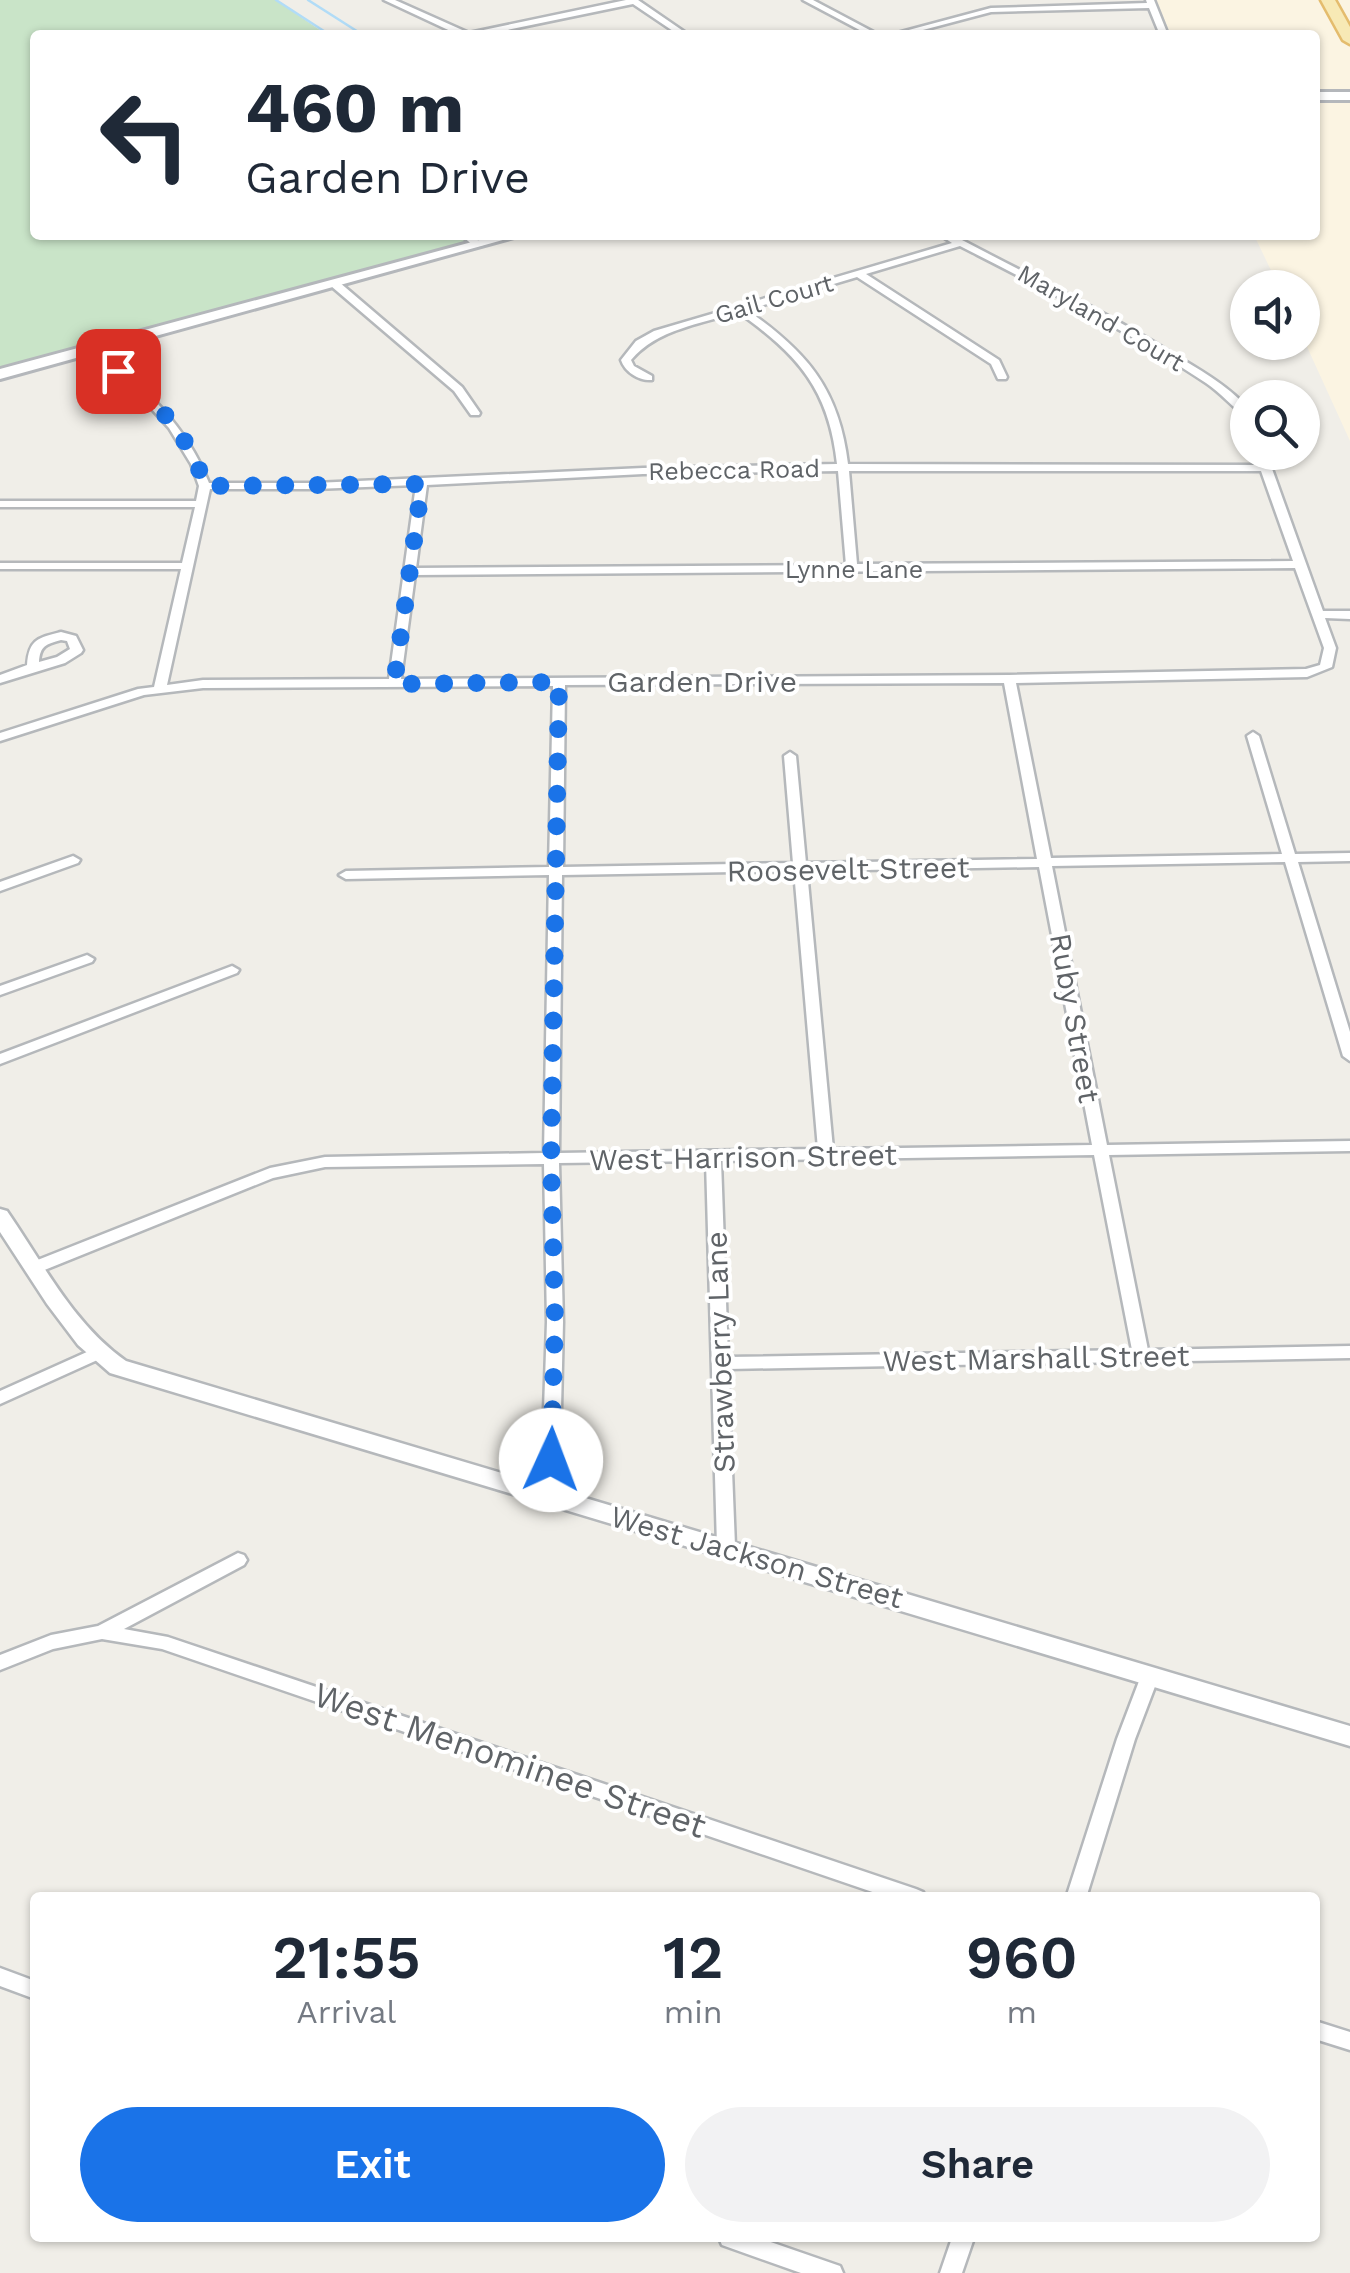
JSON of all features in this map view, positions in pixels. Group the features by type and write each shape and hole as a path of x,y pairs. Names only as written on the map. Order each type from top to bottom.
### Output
{"main road":[{"path":"1328,0 1350,40"},
{"path":"1320,96 1350,96"},
{"path":"0,374 336,284 472,240"}],"street":[{"path":"388,0 457,30"},
{"path":"492,30 633,0 678,30"},
{"path":"807,0 865,30"},
{"path":"913,30 990,10 1151,2 1162,30"},
{"name":"Maryland Court","path":"955,240 986,252 1161,350 1230,397"},
{"name":"Gail Court","path":"648,378 629,368 626,360 640,344 669,329 961,243"},
{"path":"860,275 995,362 1002,378"},
{"path":"336,284 458,389 475,413"},
{"path":"740,309 781,337 818,376 830,398 852,569"},
{"path":"91,350 169,415 196,459 205,486 160,689"},
{"name":"Rebecca Road","path":"205,486 422,484 553,474 1230,468"},
{"path":"1265,470 1318,614 1350,614"},
{"path":"394,684 422,484"},
{"path":"0,504 202,504"},
{"name":"Lynne Lane","path":"408,572 1300,564"},
{"path":"0,566 188,566"},
{"name":"Garden Drive","path":"0,737 160,689 203,684 1009,680 1291,674 1320,670 1331,657 1318,614"},
{"path":"0,679 33,668"},
{"name":"Ruby Street","path":"1009,680 1141,1356"},
{"path":"550,1496 555,1322 551,1159 559,682"},
{"path":"1253,736 1350,1056"},
{"path":"790,756 826,1156"},
{"name":"Roosevelt Street","path":"346,875 802,870 1350,857"},
{"path":"0,887 73,860"},
{"path":"0,991 87,959"},
{"path":"0,1059 232,970"},
{"name":"West Harrison Street","path":"36,1267 270,1173 326,1162 1350,1146"},
{"name":"Strawberry Lane","path":"713,1158 726,1546"},
{"path":"0,1216 98,1354 0,1398"},
{"name":"West Marshall Street","path":"722,1363 1350,1352"},
{"name":"West Jackson Street","path":"98,1354 118,1367 1350,1736"},
{"path":"0,1663 51,1642 102,1632 238,1560"},
{"name":"West Menominee Street","path":"102,1632 162,1642 898,1892"},
{"path":"1078,1892 1150,1676"},
{"path":"0,1977 30,1988"},
{"path":"1320,2032 1350,2042"},
{"path":"742,2242 832,2273"},
{"path":"951,2273 962,2242"}],"shaded area":[{"path":"1156,0 1350,0 1350,441 1313,360 1320,360 1320,270 1271,270 1256,240 1320,240 1320,30 1169,30"}],"green space":[{"path":"0,0 276,0 320,30 30,30 30,240 496,240 0,375"}],"waterway":[{"path":"276,0 322,30"},
{"path":"308,0 355,30"}],"route":[{"path":"118,371 169,415 196,459 205,486 422,484 394,684 559,682 551,1159 555,1322 551,1460"}]}
